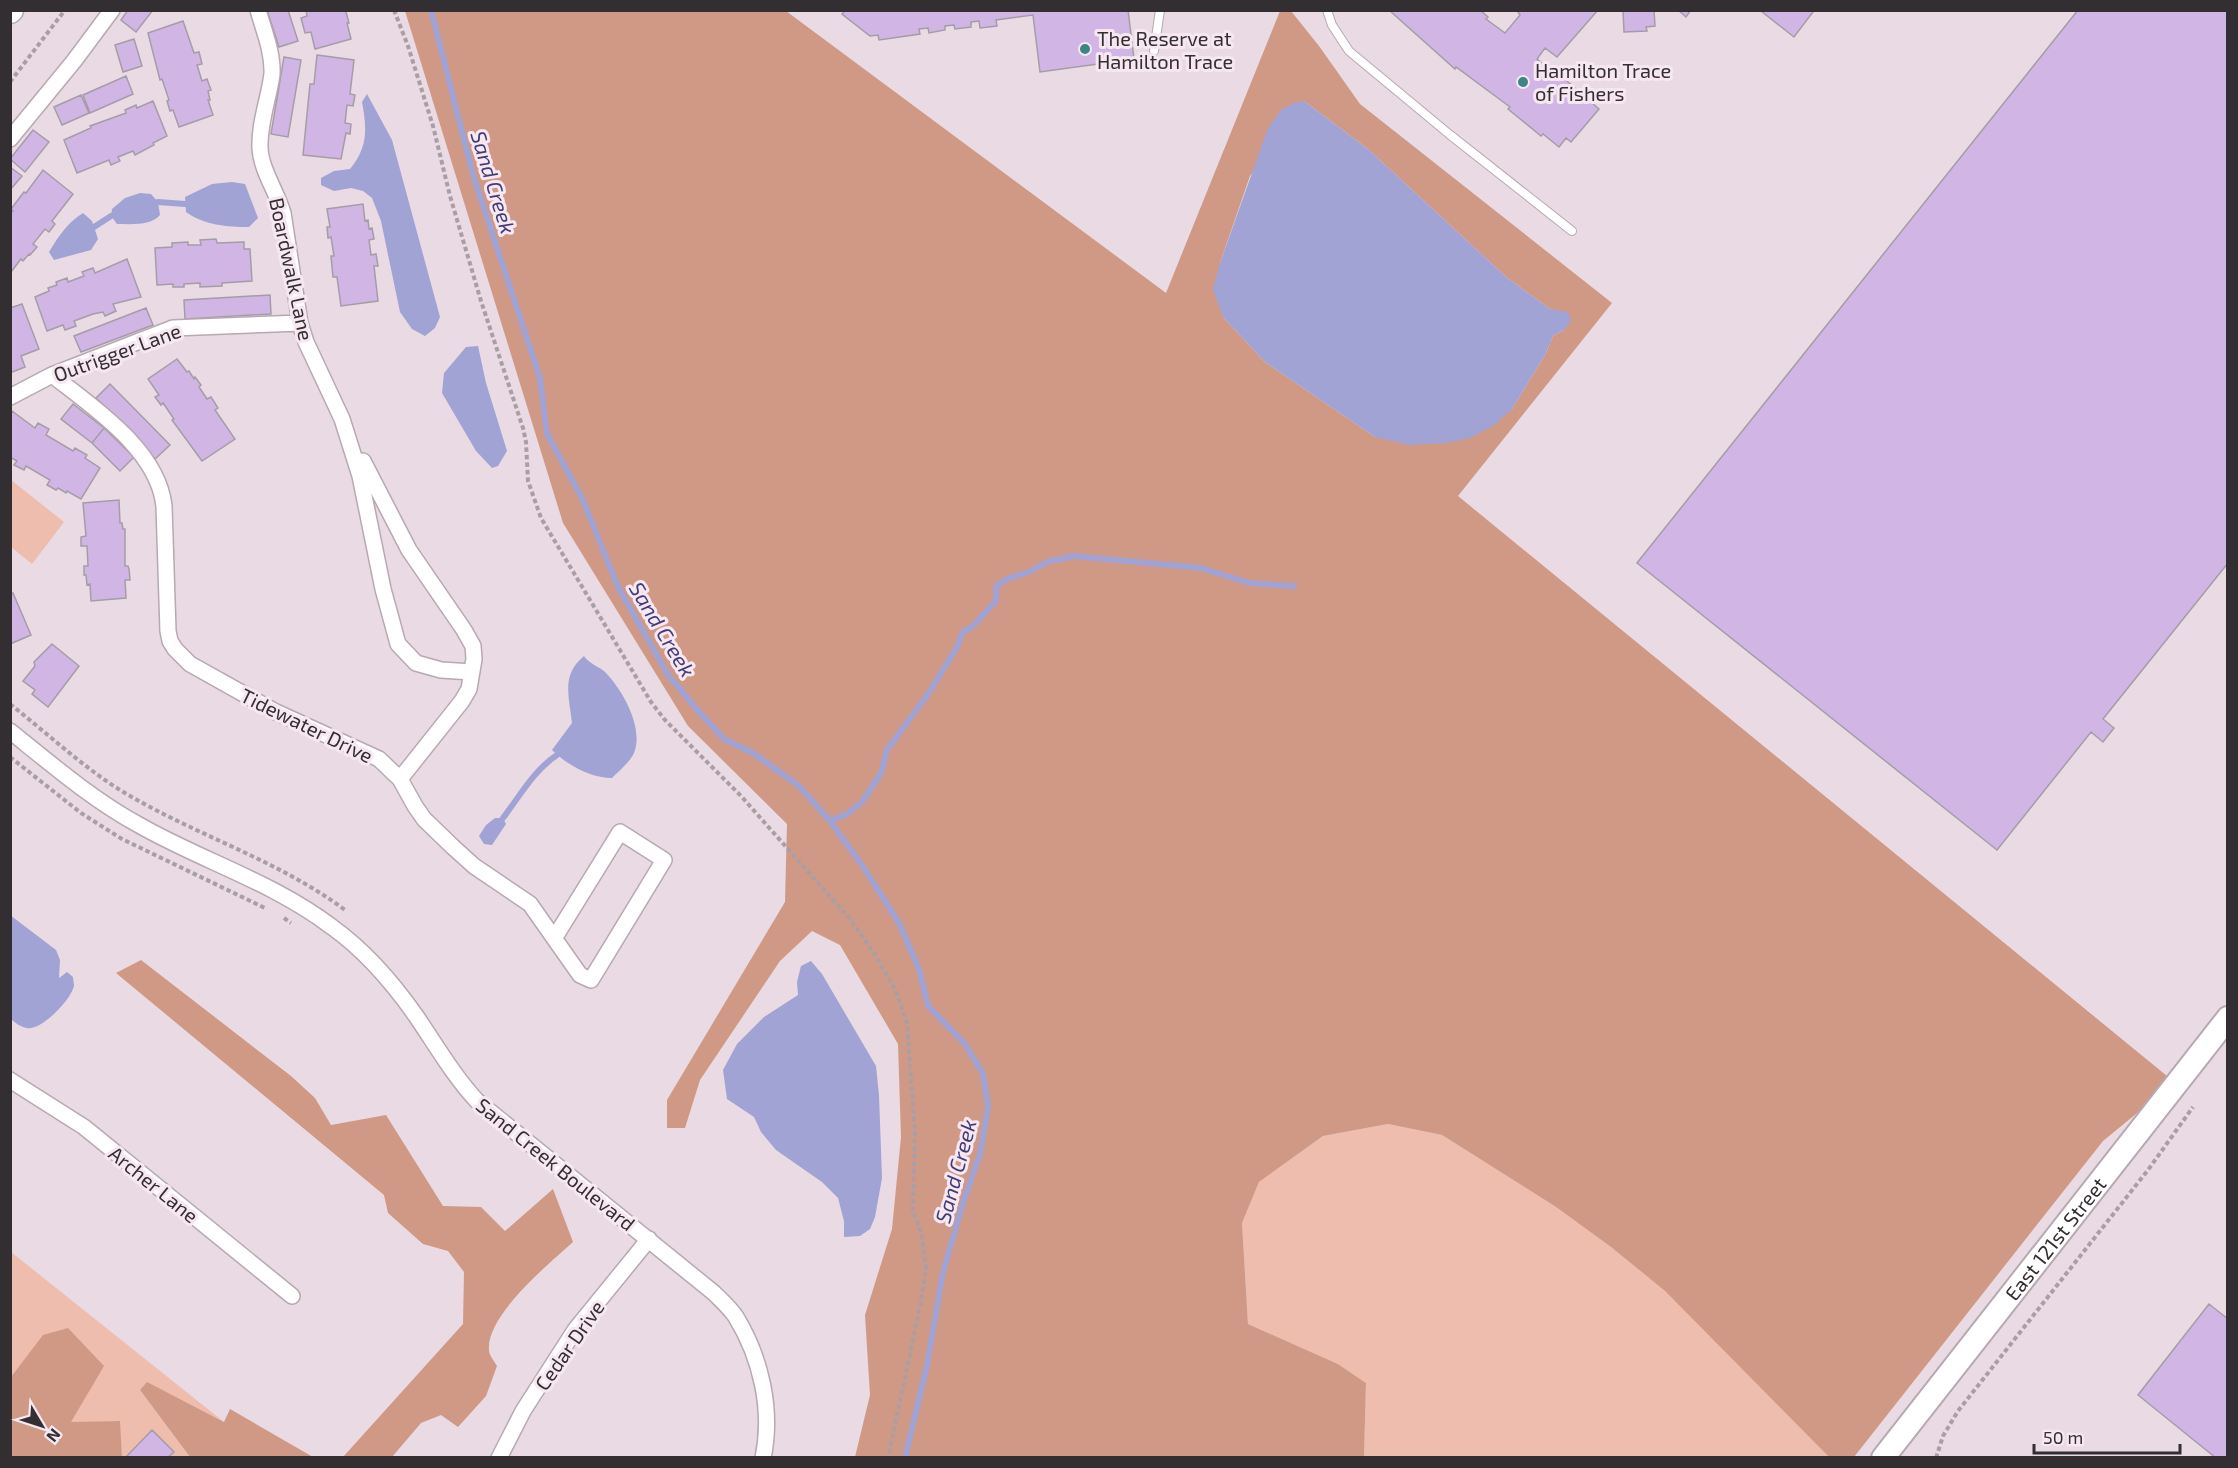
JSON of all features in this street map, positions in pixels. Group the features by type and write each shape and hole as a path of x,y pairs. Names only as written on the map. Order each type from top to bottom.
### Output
{"street":[{"path":"10,139 74,61 112,10"},
{"name":"Boardwalk Lane","path":"258,10 269,47 272,72 261,133 261,158 279,196 300,322 306,342 342,419 409,550 473,646 474,659 469,689 400,779"},
{"name":"Outrigger Lane","path":"10,397 52,375 173,328 300,322"},
{"name":"Tidewater Drive","path":"52,375 106,418 135,447 158,481 163,493 164,506 168,631 175,649 189,664 246,696 379,759 400,779 424,819 474,866 530,904 580,975 591,980 664,860 620,832 555,937"},
{"name":"Boardwalk Lane","path":"342,419 360,476 383,589 398,644 416,663 441,670 472,672"},
{"name":"Sand Creek Boulevard","path":"10,731 69,777 139,826 263,884 297,903 333,927 364,954 414,1014 462,1084 477,1101 714,1293 734,1315 747,1338 755,1359 767,1406 767,1431 763,1458"},
{"name":"East 121st Street","path":"1883,1458 2228,1018"},
{"name":"Archer Lane","path":"10,1080 84,1128 292,1296"},
{"name":"Cedar Drive","path":"499,1458 523,1411 575,1330 649,1239"}],"lane":[{"path":"1154,51 1160,10"},
{"path":"1327,10 1332,25 1349,51 1572,231"}],"path":[{"path":"10,81 65,10"},
{"path":"394,10 433,126 450,196 481,301 523,428 528,481 541,518 651,702 665,720 741,796 850,919 874,953 896,991 907,1023 915,1131 912,1211 921,1232 926,1269 888,1458"},
{"path":"10,704 103,778 136,800 181,824 282,870 345,910"},
{"path":"1936,1458 1943,1436 1958,1411 2148,1170 2193,1107"}],"shaded area":[{"path":"405,11 786,11 1166,293 1280,11 1291,11 1360,104 1612,303 1458,496 2167,1076 2153,1100 2103,1141 1854,1457 1829,1457 1665,1291 1611,1247 1556,1207 1442,1135 1388,1124 1323,1136 1259,1182 1242,1223 1248,1324 1338,1364 1366,1383 1364,1457 855,1457 870,1395 865,1315 892,1229 901,1137 898,1044 840,945 812,931 780,961 700,1080 685,1128 667,1128 667,1100 785,902 787,824 688,726 563,523","holes":["1304,101 1368,149 1505,276 1550,309 1561,313 1564,330 1553,336 1546,353 1512,409 1375,437 1265,362 1223,317 1220,263 1250,176"]},
{"path":"11,480 64,522 32,564 11,547"},
{"path":"141,960 291,1076 315,1098 331,1125 386,1115 443,1206 481,1207 505,1231 553,1189 573,1242 521,1291 497,1321 489,1350 497,1366 486,1396 458,1427 441,1415 421,1423 392,1457 343,1457 463,1324 464,1272 448,1251 423,1244 388,1213 384,1195 116,973"},
{"path":"1388,1124 1442,1135 1556,1207 1611,1247 1665,1291 1829,1457 1364,1457 1366,1383 1338,1364 1248,1324 1242,1223 1259,1182 1323,1136"},
{"path":"11,1252 224,1422 147,1383 140,1390 190,1457 122,1457 119,1421 71,1423 11,1377"},
{"path":"68,1328 104,1366 71,1422 120,1421 122,1457 11,1457 11,1377 43,1335"},
{"path":"147,1382 224,1422 230,1409 313,1457 190,1457 140,1390"}],"water":[{"path":"367,94 392,140 440,317 435,328 425,336 412,329 400,312 381,221 372,198 363,191 351,188 334,191 321,185 321,178 334,171 350,169 356,161 365,137 362,102"},
{"path":"1304,101 1368,149 1505,276 1550,309 1568,312 1571,321 1564,330 1553,336 1546,353 1512,409 1493,426 1470,438 1447,443 1409,445 1375,437 1265,362 1223,317 1213,289 1268,128 1282,109"},
{"path":"232,182 245,184 258,218 249,227 216,224 200,220 186,212 185,197 212,184"},
{"path":"140,193 151,194 158,202 160,215 146,223 117,224 111,216 112,209 125,198"},
{"path":"83,213 92,221 98,239 91,250 54,260 49,252 52,246 68,225"},
{"path":"478,346 486,383 507,451 498,466 492,468 476,451 442,393 444,373 466,347"},
{"path":"584,656 603,671 619,690 634,721 636,743 634,753 612,778 596,776 580,770 552,750 572,723 568,695 569,678 577,663"},
{"path":"495,818 503,818 506,824 492,845 484,844 479,836 486,825"},
{"path":"10,915 56,950 60,960 59,978 67,972 73,977 74,986 67,999 47,1020 33,1028 23,1027 11,1019"},
{"path":"811,961 822,974 876,1066 882,1178 875,1217 870,1229 860,1236 844,1237 844,1221 838,1198 822,1182 776,1150 761,1132 754,1117 727,1099 723,1070 737,1044 764,1017 798,995 797,982 801,966"}],"building":[{"path":"128,10 153,10 136,32 121,20"},
{"path":"267,10 288,10 298,41 279,47"},
{"path":"306,10 349,10 346,12 351,39 315,49 311,32 305,33 301,18 307,16"},
{"name":"The Reserve at Hamilton Trace","path":"845,10 1128,10 1134,59 1040,72 1033,15 996,20 997,26 980,28 979,21 971,22 971,27 955,29 954,25 945,26 945,30 929,33 928,28 919,29 920,34 879,40 878,35 870,36 842,14"},
{"name":"Hamilton Trace of Fishers","path":"1389,10 1480,10 1488,17 1486,19 1505,33 1520,15 1519,10 1598,10 1557,57 1545,48 1537,59 1549,69 1551,67 1599,109 1571,142 1566,138 1559,147 1543,134 1541,136 1508,109 1510,107 1456,67 1455,69"},
{"name":"Hamilton Trace of Fishers","path":"1623,10 1654,10 1655,26 1646,27 1647,31 1624,32"},
{"name":"Hamilton Trace of Fishers","path":"1678,10 1691,10 1686,17"},
{"path":"1812,10 1813,12 1794,37 1761,11"},
{"path":"2078,10 2228,10 2228,563 2103,719 2114,728 2103,742 2091,732 1997,850 1637,563"},
{"path":"183,21 194,53 199,52 202,64 197,65 202,81 207,79 211,90 208,91 210,100 208,100 213,115 179,127 173,110 170,111 167,101 169,100 162,79 160,80 148,33"},
{"path":"134,39 142,66 123,72 115,45"},
{"path":"317,55 354,60 350,94 355,95 353,106 347,105 345,123 351,124 350,134 346,133 341,159 303,155 310,84 314,84"},
{"path":"284,57 301,60 288,137 271,134"},
{"path":"126,76 133,94 90,113 83,95"},
{"path":"81,95 89,113 62,125 54,107"},
{"path":"153,101 167,136 135,155 133,151 118,157 120,161 111,165 109,160 77,173 64,140 91,128 90,126 126,113 125,110 136,105 137,108"},
{"path":"33,130 49,142 25,172 10,159"},
{"path":"10,167 22,176 10,190"},
{"path":"43,170 73,194 52,221 55,224 49,232 45,229 33,244 37,247 23,261 21,259 11,272 10,213 13,211 11,209"},
{"path":"363,204 365,221 368,220 369,229 372,228 374,239 369,240 371,255 376,254 378,266 374,266 378,301 341,306 337,277 333,277 331,256 334,256 331,237 328,238 327,227 330,227 327,209"},
{"path":"216,239 217,243 244,242 244,249 250,249 252,281 200,287 200,283 184,284 184,287 173,287 173,284 157,285 155,248 172,247 172,243 188,242 188,245 201,245 200,240"},
{"path":"127,259 141,297 113,304 116,311 105,316 103,312 93,314 74,321 76,326 65,330 63,325 47,331 35,297 49,291 48,288 57,285 56,282 67,278 68,282 84,276 82,272 93,268 95,273"},
{"path":"270,295 271,314 185,319 184,300"},
{"path":"22,304 39,349 21,356 25,367 10,373 10,308"},
{"path":"146,308 153,325 81,352 74,336"},
{"path":"177,359 201,385 199,387 207,399 211,397 218,408 215,410 235,439 202,461 172,420 174,419 163,403 161,405 155,397 159,395 148,379"},
{"path":"110,384 170,445 155,459 96,398"},
{"path":"73,404 104,428 92,443 61,419"},
{"path":"12,411 35,428 38,423 49,429 46,435 73,451 75,448 87,455 85,458 100,468 81,499 67,491 66,493 58,488 56,490 47,485 50,480 26,466 24,470 14,465 17,461 10,457 10,414"},
{"path":"104,428 134,457 120,471 92,443"},
{"path":"119,500 120,523 125,529 125,566 128,566 130,580 125,580 126,598 91,601 90,584 87,585 86,575 84,575 84,566 88,566 87,546 81,546 81,537 86,536 83,503"},
{"path":"13,593 31,635 10,644 10,594"},
{"path":"52,644 79,666 48,707 32,694 35,690 23,681 35,666 34,662"},
{"path":"2209,1304 2228,1319 2228,1458 2216,1458 2138,1395"},
{"path":"152,1430 174,1452 167,1458 125,1458"}],"waterway":[{"name":"Sand Creek","path":"431,10 473,175 540,378 547,434 582,498 618,587 668,675 700,713 724,739 753,753 799,786 830,821 862,865 899,923 919,969 928,1006 965,1044 983,1074 988,1107 980,1154 943,1272 927,1365 905,1458"},
{"path":"158,202 185,204"},
{"path":"94,227 111,216"},
{"path":"830,821 847,814 862,802 881,773 887,750 928,694 956,649 963,632 973,626 996,601 996,586 1009,578 1029,572 1047,562 1074,556 1201,568 1249,583 1294,586"},
{"path":"503,818 534,776 557,755"}],"place":[{"name":"The Reserve at Hamilton Trace","path":"1085,49"},
{"name":"Hamilton Trace of Fishers","path":"1523,82"}]}
